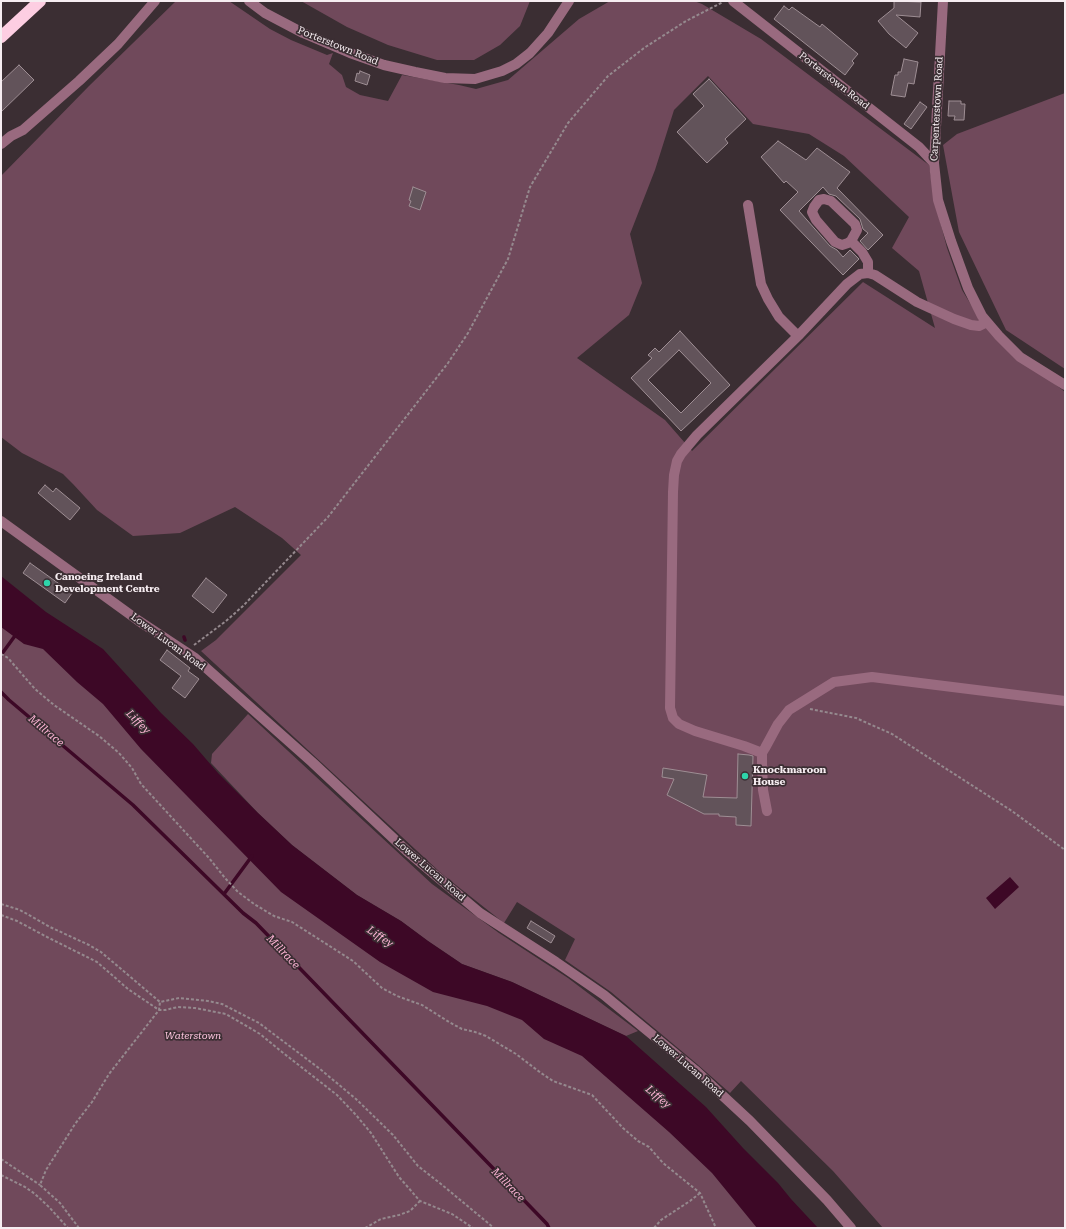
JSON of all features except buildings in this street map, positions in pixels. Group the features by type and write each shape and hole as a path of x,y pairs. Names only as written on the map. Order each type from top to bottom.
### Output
{"highway":[{"path":"1,37 40,1"}],"street":[{"path":"1,144 10,136 23,130 79,81 118,44 155,1"},
{"name":"Porterstown Road","path":"249,1 265,12 303,33 357,55 415,72 445,78 475,79 502,71 516,64 530,53 548,33 569,1"},
{"name":"Porterstown Road","path":"733,1 913,142 934,162"},
{"name":"Carpenterstown Road","path":"943,1 934,162 938,200 951,241 968,288 982,316 1020,357 1065,385"},
{"path":"824,199 831,201 855,224 856,230 852,240 842,245 835,242 816,220 812,212 814,206 819,200 824,199"},
{"path":"748,205 761,284 768,299 780,317 798,336"},
{"path":"852,240 868,262 868,273"},
{"path":"762,753 694,731 679,724 673,718 670,708 674,475 677,461 686,446 798,336 847,284 860,274 868,273 875,275 917,302 954,319 979,326 987,322"},
{"name":"Lower Lucan Road","path":"1,521 140,621 195,658 312,762 408,853 480,913 604,995 695,1070 750,1121 827,1200 851,1228"},
{"path":"766,811 763,790 762,753 778,724 789,710 834,682 872,677 1065,701"}],"path":[{"path":"185,652 243,606 328,516 448,363 468,333 508,259 530,188 568,123 608,76 644,48 686,21 724,1"},
{"path":"1,654 8,658 40,693 54,705 99,736 118,753 132,768 141,784 238,892 254,904 274,916 292,922 353,961 382,988 422,1006 448,1022 486,1036 516,1054 540,1073 553,1081 592,1095 623,1128 638,1141 649,1147 663,1164 700,1193 716,1228"},
{"path":"803,700 809,708 856,718 892,734 1012,811 1065,850"},
{"path":"1,904 20,910 50,928 89,945 101,952 160,1002"},
{"path":"1,915 17,921 96,962 128,989 159,1010 195,1008 226,1014 260,1034 337,1095 356,1115 374,1138 399,1177 420,1201 452,1214 473,1228"},
{"path":"160,1002 179,998 208,1001 222,1004 259,1023 320,1069 356,1099 393,1135 418,1166 494,1228"},
{"path":"40,1185 46,1170 75,1124 92,1102 109,1074 159,1010 160,1002"},
{"path":"1,1160 40,1185 60,1203 79,1228"},
{"path":"1,1175 25,1187 35,1194 68,1228"},
{"path":"654,1228 661,1220 700,1193"},
{"path":"365,1228 381,1219 410,1211 420,1201"}],"green space":[{"path":"176,1 229,1 270,29 291,40 327,55 333,53 329,64 342,75 346,87 360,95 388,101 402,75 476,89 508,80 579,19 610,1 694,1 702,4 761,39 929,165 935,202 947,248 962,290 979,318 1065,392 1065,1228 883,1228 833,1171 741,1081 730,1093 611,992 565,960 575,939 517,902 504,923 442,874 201,651 216,640 301,555 282,538 235,507 180,533 133,536 97,510 63,474 22,453 1,437 1,176 89,86","holes":["708,76 753,124 809,134 844,156 909,217 892,248 919,271 935,328 863,282 692,451 665,420 577,358 629,315 642,283 630,234 655,170 674,110"]},
{"path":"301,1 530,1 520,26 500,45 474,60 437,60 388,45 347,27"},
{"path":"1065,93 1065,369 1006,330 959,232 943,145 957,134"},
{"name":"Waterstown","path":"1,604 261,844 546,1015 785,1228 1,1228"},
{"path":"248,714 432,884 499,933 568,978 638,1031 626,1036 512,982 462,964 401,921 357,895 292,845 258,813 211,763 212,754"}],"water":[{"name":"Liffey","path":"1,576 46,612 103,649 161,713 193,744 218,773 258,813 292,845 357,895 401,921 462,964 512,982 626,1036 706,1107 743,1148 778,1183 818,1228 757,1228 712,1173 669,1132 582,1056 544,1039 522,1020 487,1006 433,992 380,962 281,892 141,749 103,704 77,682 43,649 24,644 1,627"},
{"path":"1010,877 1019,887 995,909 986,898"}],"waterway":[{"path":"1,655 17,633"},
{"name":"Millrace","path":"1,692 133,805 243,913 256,923 547,1224 549,1228"},
{"path":"224,894 252,856"}],"place":[{"name":"Canoeing Ireland Development Centre","path":"47,583"},
{"name":"Knockmaroon House","path":"745,776"}]}
